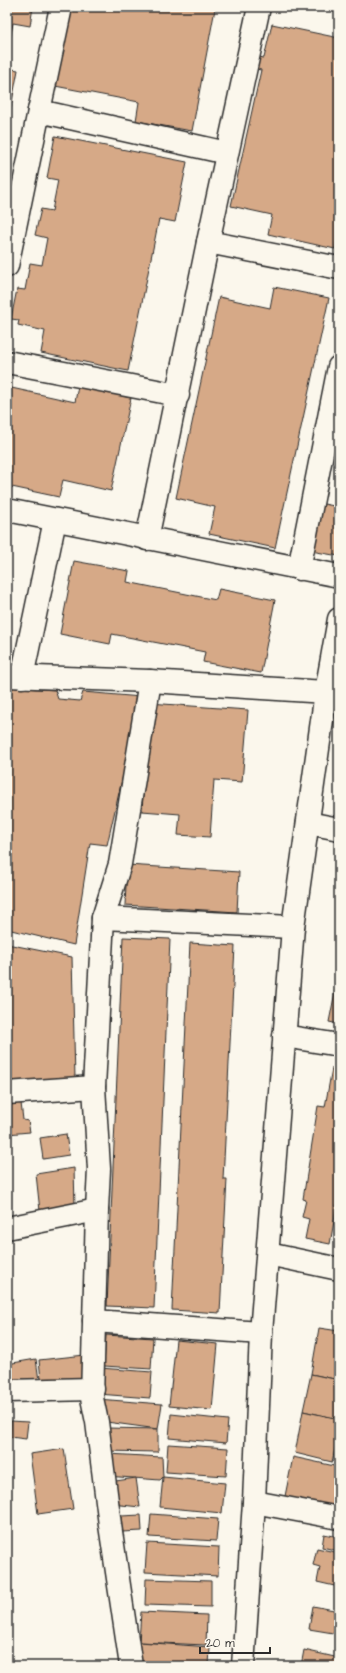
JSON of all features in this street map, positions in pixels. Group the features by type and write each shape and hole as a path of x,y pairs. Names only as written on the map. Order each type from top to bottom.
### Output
{"street":[{"path":"7,266 15,187 39,111 61,7"},
{"path":"147,539 178,395 208,242 259,7"},
{"path":"39,111 227,153"},
{"path":"208,242 339,268"},
{"path":"7,362 178,395"},
{"path":"299,569 339,368"},
{"path":"7,510 339,576"},
{"path":"55,520 15,676 150,681 326,692"},
{"path":"243,1666 254,1502 261,1333 293,927 326,692 339,619"},
{"path":"130,1666 97,1422 92,1398 96,1210 99,1169 94,1087 103,918 120,864 150,681"},
{"path":"308,823 339,829"},
{"path":"103,918 293,927"},
{"path":"284,1036 339,1045"},
{"path":"7,1093 94,1087"},
{"path":"7,1228 96,1210"},
{"path":"268,1254 339,1269"},
{"path":"94,1321 261,1333"},
{"path":"7,1391 93,1389"},
{"path":"254,1502 339,1518"}],"building":[{"path":"7,7 33,7 30,26 13,23 7,56"},
{"path":"70,7 206,7 215,9 192,131 136,121 139,102 55,86"},
{"path":"272,24 339,38 339,229 335,249 268,234 272,215 231,206 261,70 251,68 254,56 264,58"},
{"path":"7,68 18,70 7,128"},
{"path":"55,136 187,162 175,222 159,219 128,371 41,353 45,331 18,325 19,320 11,319 17,289 25,290 30,263 42,265 47,238 35,235 41,209 52,211 58,180 47,178"},
{"path":"274,287 329,298 275,548 209,534 215,507 176,498 219,297 270,308"},
{"path":"78,386 131,398 111,491 63,480 59,497 7,486 7,387 75,402"},
{"path":"319,503 339,507 339,556 311,551"},
{"path":"74,561 129,571 127,582 216,600 219,589 275,600 261,673 203,662 205,652 112,634 110,644 60,634"},
{"path":"7,687 55,690 58,699 80,701 83,692 141,697 107,845 90,843 74,945 7,929"},
{"path":"149,703 248,710 242,782 214,780 210,837 178,835 180,814 142,811"},
{"path":"127,865 239,872 237,912 125,905"},
{"path":"123,937 170,939 154,1308 107,1306"},
{"path":"190,943 235,946 223,1179 227,1179 220,1313 172,1310"},
{"path":"7,944 72,957 75,1079 7,1084"},
{"path":"339,972 339,1024 329,1022"},
{"path":"332,1068 339,1069 339,1204 337,1204 330,1244 305,1239 309,1219 302,1217 306,1200 303,1199 318,1106 325,1107"},
{"path":"7,1103 21,1103 23,1120 28,1121 30,1132 7,1134"},
{"path":"66,1134 69,1155 43,1159 40,1138"},
{"path":"74,1168 75,1207 40,1211 36,1174"},
{"path":"319,1328 339,1331 339,1380 311,1374"},
{"path":"106,1335 153,1338 151,1369 104,1366"},
{"path":"176,1340 218,1344 212,1410 169,1406"},
{"path":"85,1355 88,1384 42,1389 39,1360"},
{"path":"36,1359 40,1388 7,1386 7,1364"},
{"path":"100,1368 152,1372 150,1398 98,1394"},
{"path":"311,1374 339,1380 339,1419 303,1411"},
{"path":"97,1399 162,1404 158,1429 99,1421"},
{"path":"303,1411 339,1419 339,1432 332,1462 295,1453"},
{"path":"171,1414 228,1420 226,1443 169,1438"},
{"path":"11,1421 28,1422 26,1439 10,1437"},
{"path":"106,1428 158,1429 158,1452 105,1451"},
{"path":"168,1444 228,1448 226,1476 166,1472"},
{"path":"64,1449 73,1509 38,1514 30,1454"},
{"path":"108,1454 162,1457 163,1477 160,1480 106,1476"},
{"path":"293,1457 339,1467 339,1513 284,1501"},
{"path":"163,1477 225,1483 222,1513 160,1507"},
{"path":"136,1478 140,1507 112,1504 109,1482"},
{"path":"151,1514 218,1519 216,1541 149,1537"},
{"path":"141,1515 142,1531 122,1532 121,1516"},
{"path":"324,1534 339,1537 339,1551 322,1547"},
{"path":"147,1543 219,1547 218,1576 145,1572"},
{"path":"317,1548 339,1553 339,1587 317,1582 320,1567 313,1565"},
{"path":"146,1579 211,1581 211,1607 145,1605"},
{"path":"313,1606 339,1611 339,1634 309,1629"},
{"path":"141,1612 207,1615 206,1645 139,1642"},
{"path":"139,1642 210,1647 209,1666 139,1666"},
{"path":"304,1650 339,1658 339,1666 301,1666"}]}
